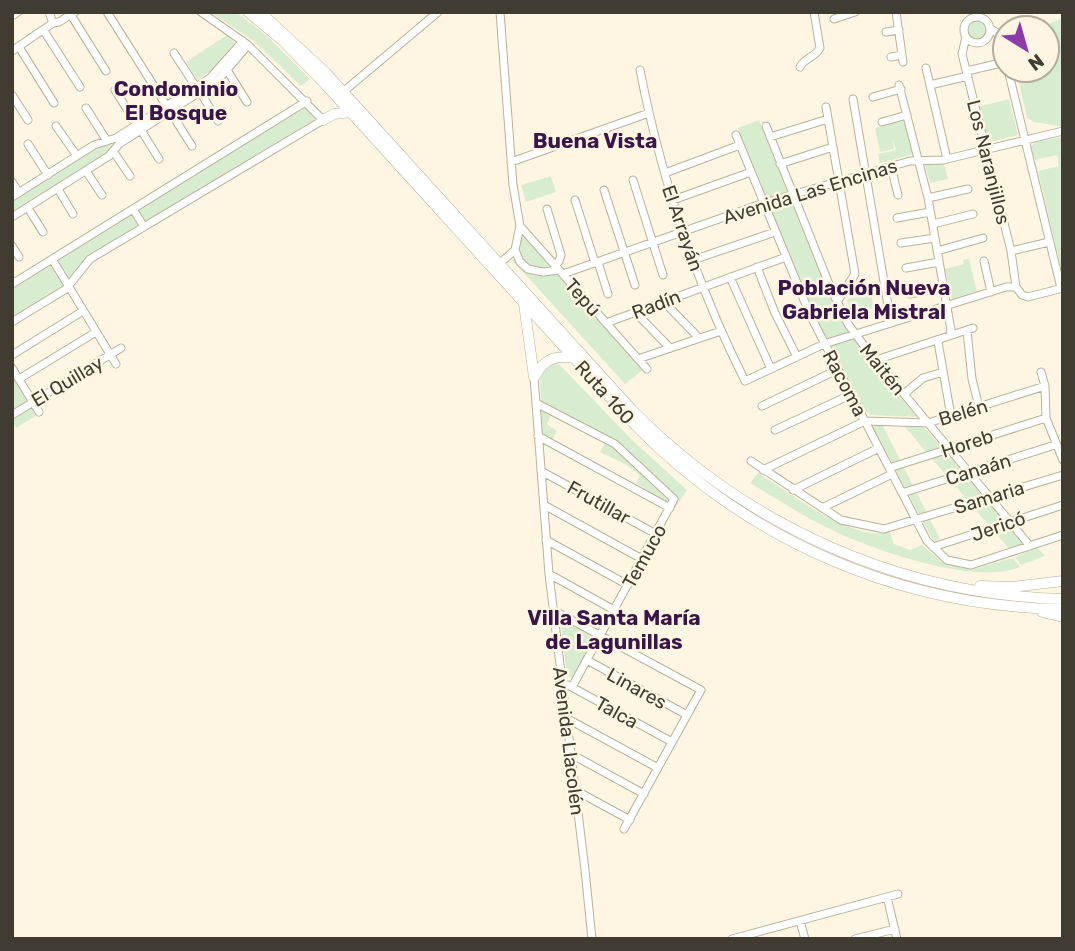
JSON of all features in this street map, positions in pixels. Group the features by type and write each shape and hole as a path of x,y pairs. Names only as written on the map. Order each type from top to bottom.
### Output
{"highway":[{"name":"Ruta 160","path":"248,12 294,52 629,419 669,458 713,493 764,527 822,556 875,577 935,594 1010,606 1063,609"},
{"name":"Ruta 160","path":"260,12 303,50 343,92 632,410 706,476 772,519 821,544 871,564 931,582 990,594 1063,599"},
{"path":"323,120 334,114 350,112"},
{"path":"524,303 534,377"},
{"path":"534,377 540,367 550,359 575,358"},
{"path":"931,582 1002,587 1063,581"},
{"path":"1010,606 1063,617"}],"street":[{"path":"12,16 18,12"},
{"path":"49,12 53,23"},
{"path":"107,12 192,146"},
{"path":"12,322 68,287 90,259 323,120 307,101 246,43 201,12"},
{"path":"343,92 438,12"},
{"path":"499,264 514,250 520,226 511,162 500,12"},
{"path":"800,67 802,61 817,53 820,48 814,12"},
{"path":"834,19 855,12"},
{"path":"891,57 903,59 896,12"},
{"path":"54,103 15,49 53,23 73,14 106,71"},
{"path":"972,18 986,20 991,29 990,36 981,43 971,42 965,37 965,26 972,18"},
{"path":"886,32 899,30"},
{"path":"44,31 80,87"},
{"name":"Los Naranjillos","path":"965,37 962,50 1011,251 1016,287"},
{"path":"12,182 16,195 76,156 112,145 218,80 246,43"},
{"path":"198,90 246,43"},
{"path":"174,53 218,121"},
{"path":"930,85 991,65"},
{"path":"926,68 947,159"},
{"path":"227,70 247,102"},
{"name":"El Arrayán","path":"640,70 664,173 693,260 721,331 745,381 771,369"},
{"path":"730,276 771,369 824,344 855,333 1009,286 1016,287 1022,295 1028,297 1062,288 1011,84"},
{"path":"873,97 900,87 928,198 950,335"},
{"path":"115,90 159,159"},
{"path":"12,95 28,120"},
{"path":"853,99 891,323"},
{"path":"12,284 307,101"},
{"path":"826,107 855,274 837,302"},
{"path":"86,108 130,176"},
{"path":"511,162 649,113"},
{"path":"881,122 907,115"},
{"path":"770,137 828,119"},
{"path":"57,126 76,156"},
{"name":"Maitén","path":"765,126 837,302 855,333 1030,545"},
{"name":"Avenida Las Encinas","path":"559,270 596,262 764,203 891,166 918,159 947,159 1063,131"},
{"name":"Racoma","path":"736,135 824,344 924,537 933,547"},
{"path":"28,145 48,174"},
{"path":"12,218 109,156 112,145"},
{"path":"664,173 740,145"},
{"path":"780,164 833,147"},
{"path":"891,166 898,195"},
{"path":"86,171 102,195"},
{"path":"673,200 751,172"},
{"path":"634,180 663,275"},
{"path":"58,189 73,214"},
{"path":"928,198 968,189"},
{"path":"604,190 635,285"},
{"path":"575,200 608,294"},
{"path":"28,208 43,232"},
{"path":"133,209 144,227"},
{"path":"514,250 520,262 528,269 543,272 559,270 561,255 547,209"},
{"path":"897,218 930,212"},
{"path":"933,225 973,215"},
{"name":"Tepú","path":"520,226 647,369"},
{"path":"693,260 775,232"},
{"path":"901,243 935,238"},
{"path":"937,251 984,239"},
{"path":"1011,251 1049,242"},
{"path":"12,246 19,257"},
{"name":"Radín","path":"606,323 786,257"},
{"path":"52,259 116,364"},
{"path":"984,261 991,292"},
{"path":"906,268 939,262"},
{"path":"757,267 775,313 797,357"},
{"path":"910,294 943,287"},
{"path":"663,301 699,338"},
{"path":"12,355 83,311"},
{"path":"635,312 670,348"},
{"path":"876,360 970,330 972,379 979,407"},
{"path":"19,379 96,331"},
{"path":"638,359 721,331"},
{"path":"939,342 951,416"},
{"name":"El Quillay","path":"12,415 121,348"},
{"path":"12,368 39,412"},
{"path":"762,406 838,370"},
{"path":"904,394 923,378 943,372"},
{"path":"1041,372 1045,386 1046,418 1063,460"},
{"name":"Avenida Llacolén","path":"534,377 549,574 592,939"},
{"name":"Belén","path":"763,470 865,421 928,423 1045,386"},
{"path":"775,430 850,395"},
{"name":"Temuco","path":"537,403 615,444 674,499 572,687"},
{"name":"Horeb","path":"822,508 890,471 949,448 1046,418"},
{"path":"538,436 670,509"},
{"name":"Canaán","path":"902,493 1055,445"},
{"path":"793,490 879,448"},
{"name":"Samaria","path":"751,461 841,520 881,528 891,528 1063,475"},
{"name":"Frutillar","path":"541,471 656,534"},
{"path":"544,505 642,559"},
{"name":"Jericó","path":"933,547 1063,505"},
{"path":"933,547 947,560 971,565 1063,535"},
{"path":"546,540 628,585"},
{"path":"549,574 614,610"},
{"path":"553,610 701,690 624,830"},
{"name":"Linares","path":"587,660 687,715"},
{"name":"Talca","path":"562,684 672,742"},
{"path":"566,718 658,768"},
{"path":"571,754 644,794"},
{"path":"575,790 630,820"},
{"path":"736,938 770,933 800,921 898,894"},
{"path":"887,897 897,939"},
{"path":"800,921 804,939"},
{"path":"856,939 895,929"}],"green space":[{"path":"210,12 236,12 266,35 310,79 301,86 254,41"},
{"path":"1063,18 1063,126 1059,126 1034,122 1027,118 1019,84 1061,84"},
{"path":"977,21 984,24 987,31 984,38 977,41 970,38 967,31 970,24"},
{"path":"227,35 235,43 212,70 197,80 186,62"},
{"path":"1009,99 1018,135 987,143 978,107"},
{"path":"308,108 317,121 92,254 64,286 12,318 12,289"},
{"path":"903,117 913,151 911,155 880,163 878,154 896,150 892,138 894,149 880,152 875,128 889,125 889,121"},
{"path":"759,120 837,311 856,342 917,417 871,415 861,408 806,297 738,128"},
{"path":"1063,137 1063,277 1038,171 1059,166 1057,155 1035,160 1030,147 1036,142"},
{"path":"109,144 112,146 110,152 12,214 12,201 74,160"},
{"path":"926,163 944,163 948,179 930,183"},
{"path":"551,176 556,192 526,202 521,185"},
{"path":"520,232 643,370 625,384 512,260 519,254"},
{"path":"969,259 977,291 952,299 945,269 964,264 963,260"},
{"path":"871,295 874,308 851,314 847,299"},
{"path":"557,362 632,440 687,490 675,508 636,483 640,476 627,465 600,452 605,442 552,413 547,424 557,431 552,440 542,434 540,374 548,365"},
{"path":"12,375 37,415 16,428 12,422"},
{"path":"882,424 940,539 934,542 871,425"},
{"path":"904,426 924,427 1025,544 1010,550"},
{"path":"758,473 840,523 858,530 890,532 894,544 910,550 922,545 943,563 974,569 1013,558 1020,567 1000,572 975,572 919,562 890,553 820,524 750,483"},
{"path":"1037,547 1045,556 1021,565 1015,557"},
{"path":"560,615 596,634 574,678 567,676"}],"district":[{"name":"Condominio El Bosque","path":"176,101"},
{"name":"Buena Vista","path":"595,141"},
{"name":"Población Nueva Gabriela Mistral","path":"864,300"},
{"name":"Villa Santa María de Lagunillas","path":"614,630"}]}
